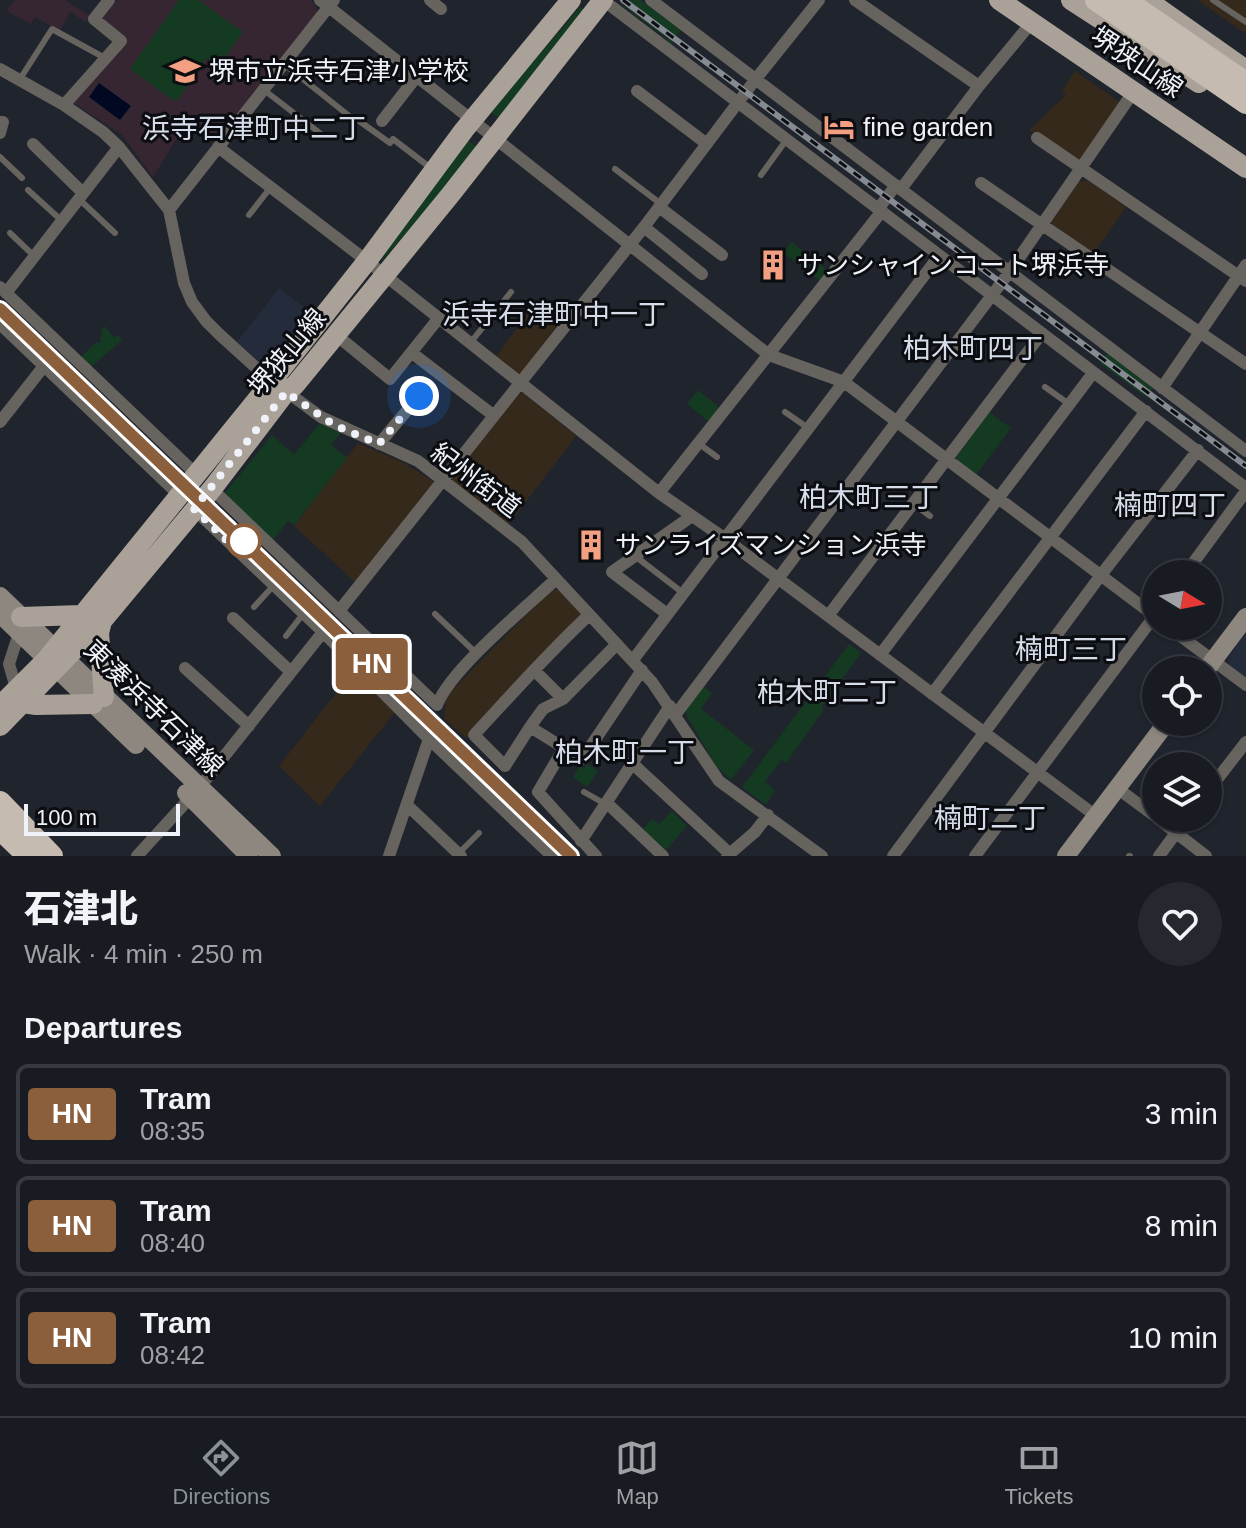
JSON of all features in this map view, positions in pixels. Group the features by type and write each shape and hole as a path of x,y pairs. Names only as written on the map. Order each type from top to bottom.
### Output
{"highway":[{"path":"1096,0 1246,103"},
{"path":"1125,0 1246,83"},
{"path":"0,802 50,856"},
{"path":"0,810 50,856"},
{"path":"0,832 25,856"}],"main road":[{"name":"堺狭山線","path":"56,659 81,615 186,502 212,489 279,387 295,385 335,334 433,170 571,0"},
{"name":"堺狭山線","path":"0,726 19,696 56,659 102,621 186,502 196,474 279,387 375,268 495,138 603,0"},
{"name":"堺狭山線","path":"999,0 1246,168"},
{"name":"堺狭山線","path":"1021,0 1246,151"},
{"path":"1071,0 1246,114"},
{"path":"1147,0 1246,70"},
{"path":"20,625 81,615"},
{"path":"19,696 36,705 98,701 102,621"},
{"name":"堺狭山線","path":"0,706 19,696"}],"street":[{"path":"430,0 441,9"},
{"path":"603,0 1246,489 1195,560"},
{"path":"651,0 1008,274 1246,451"},
{"path":"339,611 517,383 644,227 819,0"},
{"path":"855,0 979,86"},
{"path":"64,105 121,41 94,19 104,2"},
{"path":"169,210 284,64 327,2 769,355 844,382 1142,606"},
{"path":"659,493 898,187 1032,22"},
{"name":"紀州街道","path":"0,69 64,105 119,147 169,210 184,283 192,302 206,321 279,387 334,425 418,461 522,542 637,665 673,710 719,781 768,815 806,851 822,856"},
{"path":"382,121 417,76"},
{"path":"637,91 707,144"},
{"path":"581,841 673,710 1008,274 1134,91"},
{"path":"0,122 3,122 0,133"},
{"path":"932,694 1243,274 1037,138"},
{"path":"33,144 81,196"},
{"path":"119,147 34,256 3,290 196,474"},
{"path":"218,147 659,493 724,538 1096,816"},
{"path":"981,183 1246,364"},
{"path":"660,205 722,255"},
{"path":"644,227 702,274"},
{"path":"530,727 582,759 667,614 939,256"},
{"path":"335,334 390,379 438,319"},
{"path":"0,324 552,856"},
{"path":"828,616 1042,333"},
{"path":"412,353 493,415"},
{"path":"0,422 44,366"},
{"path":"880,655 1093,373"},
{"path":"379,444 419,396"},
{"path":"893,856 1101,575 1198,450"},
{"path":"212,489 437,705 448,687 477,654 555,580"},
{"path":"667,614 612,572 692,516"},
{"name":"東湊浜寺石津線","path":"0,596 20,625 98,701 195,793 272,856"},
{"name":"東湊浜寺石津線","path":"0,614 20,625"},
{"path":"589,615 543,658 535,671 474,735 505,766 543,709 563,699 617,644"},
{"path":"1217,656 1246,617"},
{"path":"233,618 291,672"},
{"path":"19,696 5,664 20,625"},
{"path":"137,856 195,793 323,632"},
{"path":"975,856 1142,635"},
{"path":"1182,640 1199,656"},
{"path":"185,668 249,726"},
{"path":"535,671 563,699"},
{"path":"1222,672 1246,685"},
{"path":"1066,856 1156,736"},
{"path":"389,856 429,739"},
{"path":"1222,773 1246,742"},
{"path":"564,748 538,792 596,856"},
{"path":"633,764 728,855 755,832 768,815"},
{"path":"1117,788 1142,807"},
{"name":"東湊浜寺石津線","path":"195,793 249,856"},
{"path":"607,804 663,856"},
{"path":"407,805 460,855"},
{"path":"1159,856 1176,832 1206,856"}],"lane":[{"path":"1213,0 1246,22"},
{"path":"20,80 52,29 105,58"},
{"path":"284,64 353,119 390,143 393,139 433,170"},
{"path":"264,89 321,134"},
{"path":"761,175 787,139"},
{"path":"0,157 22,178"},
{"path":"615,169 660,205"},
{"path":"249,215 271,187"},
{"path":"28,190 61,220"},
{"path":"81,196 115,233"},
{"path":"10,233 34,256"},
{"path":"469,344 511,292"},
{"path":"1045,387 1069,404"},
{"path":"785,412 808,428"},
{"path":"698,443 717,457"},
{"path":"914,504 930,516"},
{"path":"635,556 683,593"},
{"path":"254,607 274,585"},
{"path":"286,636 303,614"},
{"path":"435,614 477,654"},
{"path":"584,792 607,804"},
{"path":"460,855 479,833"}],"shaded area":[{"path":"14,0 65,0 90,16 86,22 70,12 60,31 35,17 31,24 10,13 7,10"},
{"name":"堺市立浜寺石津小学校","path":"117,0 310,0 318,13 218,138 190,117 153,177 122,135 72,102 124,41 102,19"},
{"path":"1197,0 1246,0 1246,34"},
{"path":"1075,71 1121,103 1082,164 1029,130 1066,95 1062,91"},
{"path":"99,83 131,106 120,120 89,97"},
{"path":"1088,180 1126,207 1097,249 1091,252 1051,223 1078,182"},
{"path":"279,288 310,312 266,367 237,342"},
{"path":"539,299 563,318 520,374 514,374 494,359"},
{"path":"523,393 576,436 509,524 454,484 452,477 515,394"},
{"path":"358,443 404,463 434,482 355,582 294,526"},
{"path":"551,590 559,590 581,613 580,620 466,738 444,719 446,696"},
{"path":"1246,633 1246,679 1229,666 1229,657"},
{"path":"354,670 396,711 320,806 279,766"}],"green space":[{"path":"179,0 198,0 243,32 219,66 207,58 176,102 130,69"},
{"path":"630,0 640,0 681,30 670,46 667,44 669,40 625,7"},
{"path":"580,7 585,11 500,119 490,112 512,85"},
{"path":"468,140 476,147 448,185 380,259"},
{"path":"792,242 828,271 820,281 783,252"},
{"path":"105,326 114,338 118,335 122,340 91,367 81,357 95,343 100,343"},
{"path":"1108,352 1152,385 1147,398 1100,363"},
{"path":"698,390 720,408 709,422 687,404"},
{"path":"989,412 1011,428 976,475 957,460 957,456"},
{"path":"320,423 341,433 331,445 347,458 294,525 288,521 272,541 224,494 272,435 294,455"},
{"path":"849,644 861,653 786,763 781,760 765,782 775,790 766,805 742,787"},
{"path":"703,686 712,693 701,709 754,750 731,780 717,767 686,715 686,710"},
{"path":"587,764 598,771 587,787 573,777 580,766 584,768"},
{"path":"672,811 687,826 666,850 643,829 652,819 659,824"}],"tram line":[{"path":"0,302 578,856"},
{"name":"HN","path":"0,309 571,856"}],"railway":[{"path":"623,0 1246,466"}],"place":[{"name":"堺市立浜寺石津小学校","path":"185,71"},
{"name":"fine garden","path":"839,127"},
{"name":"サンシャインコート堺浜寺","path":"773,265"},
{"name":"サンライズマンション浜寺","path":"591,545"}],"district":[{"name":"浜寺石津町中二丁","path":"254,128"},
{"name":"浜寺石津町中一丁","path":"554,314"},
{"name":"柏木町四丁","path":"973,348"},
{"name":"柏木町三丁","path":"869,497"},
{"name":"楠町四丁","path":"1170,505"},
{"name":"楠町三丁","path":"1071,649"},
{"name":"柏木町二丁","path":"827,692"},
{"name":"柏木町一丁","path":"625,752"},
{"name":"楠町二丁","path":"990,818"}],"route":[{"path":"244,541 238,551 194,509 286,392 334,425 379,444 419,396"}]}
